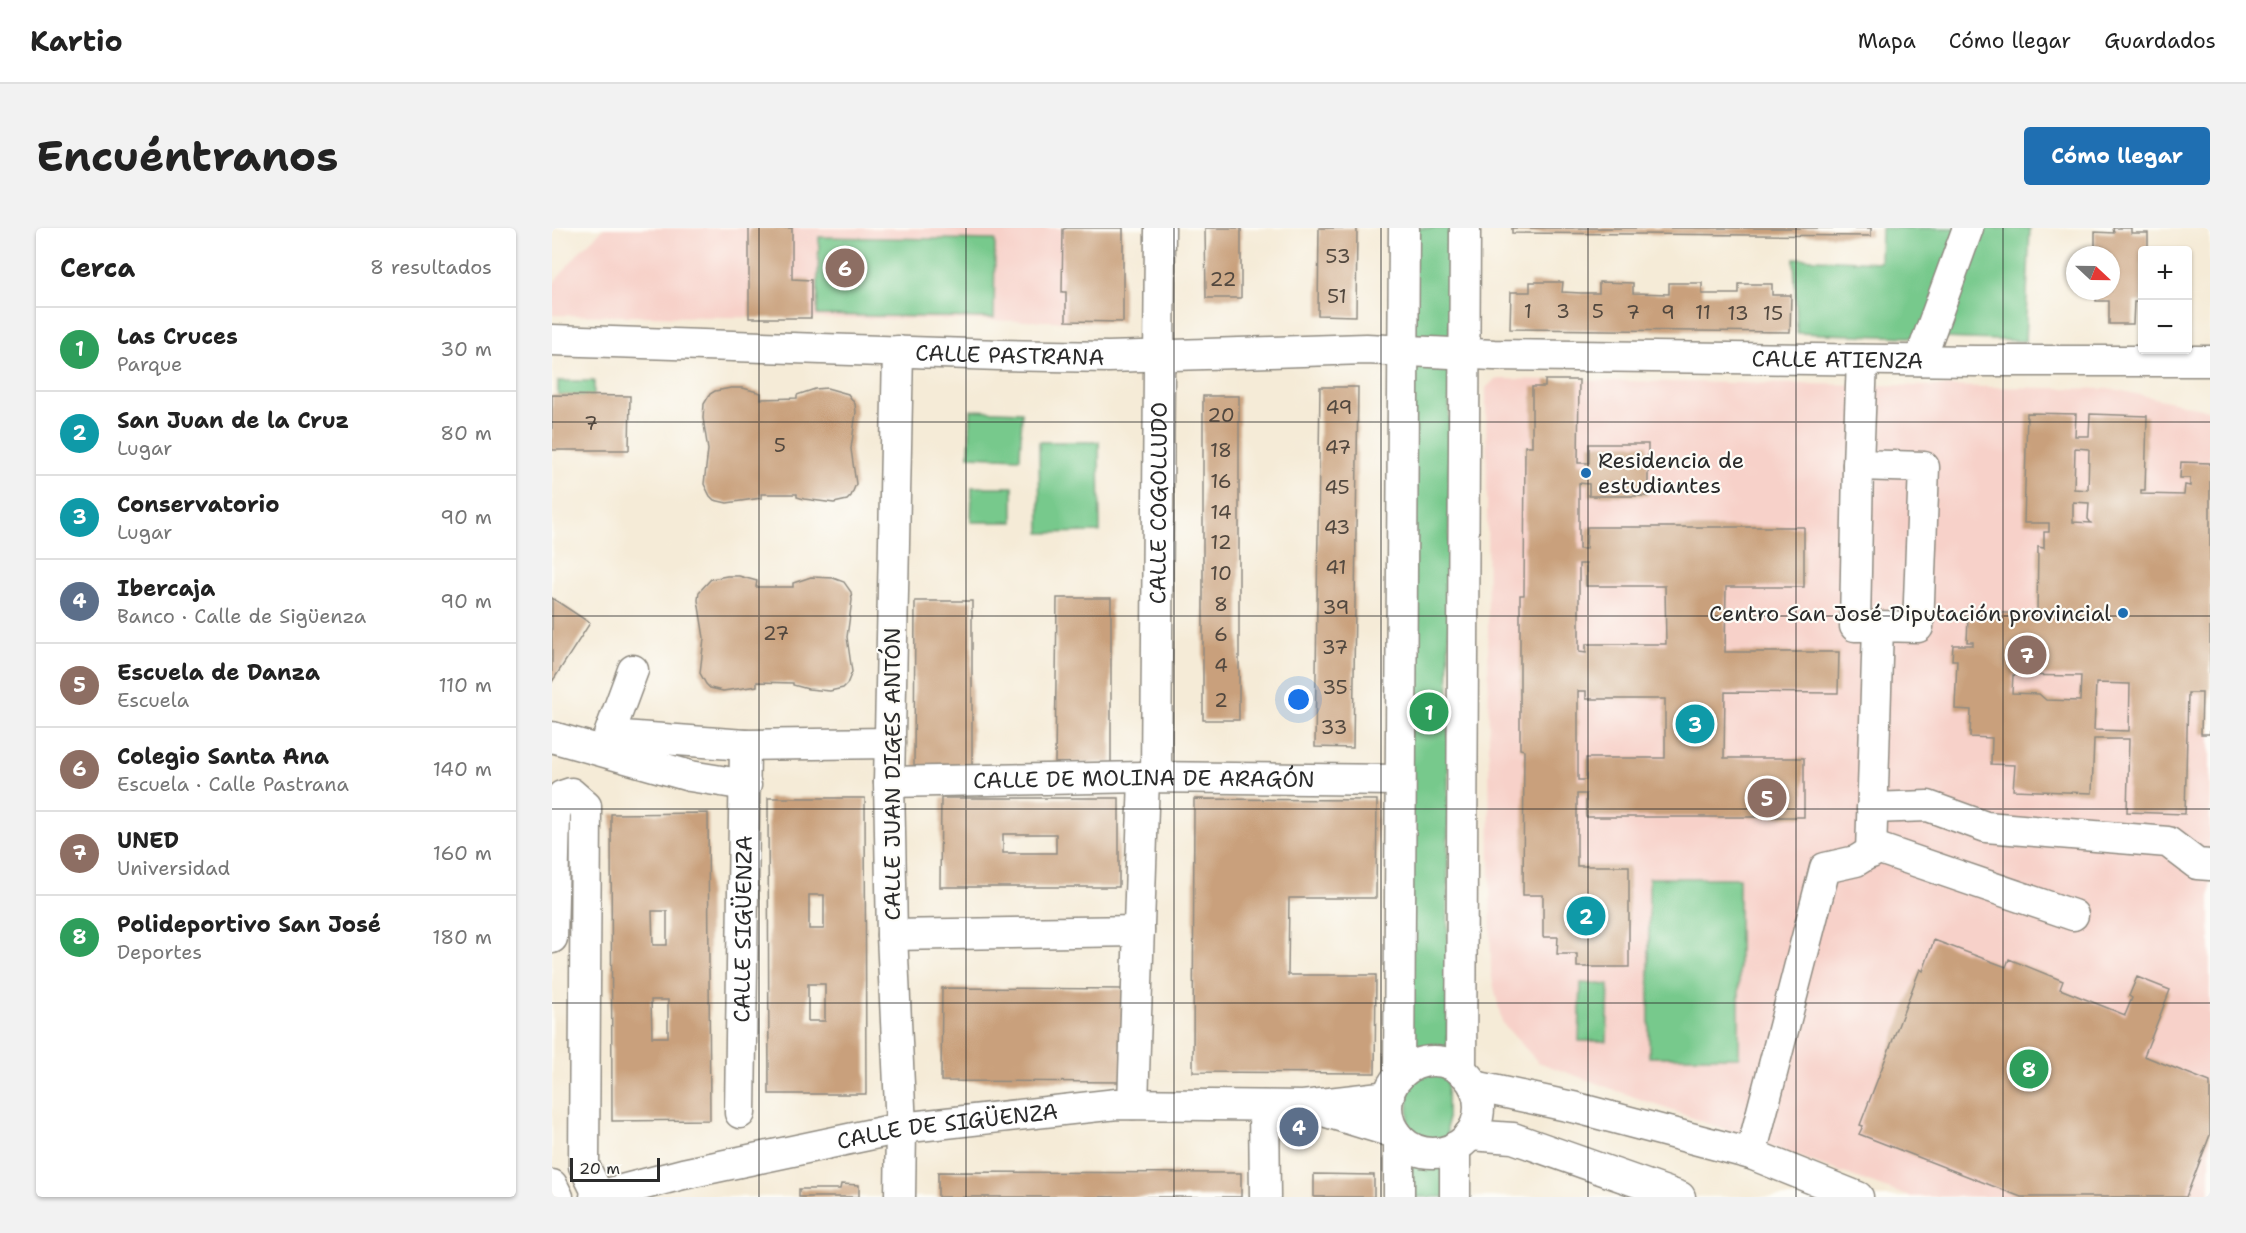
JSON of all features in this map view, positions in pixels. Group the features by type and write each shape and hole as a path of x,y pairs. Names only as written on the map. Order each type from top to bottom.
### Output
{"street":[{"name":"CALLE COGOLLUDO","path":"1133,1104 1139,931 1150,777 1160,228"},
{"path":"1399,1197 1397,1136 1387,1112 1394,1086 1404,228"},
{"path":"1397,1136 1413,1149 1430,1153 1442,1152 1462,1141 1476,1124 1478,1111 1467,1078 1465,228"},
{"path":"1920,360 1968,228"},
{"name":"CALLE PASTRANA","path":"552,340 1024,355 1158,355 1366,349 1465,355"},
{"name":"CALLE JUAN DIGES ANTÓN","path":"898,351 889,782 892,935 901,1128 900,1197"},
{"name":"CALLE ATIENZA","path":"1465,355 2210,362"},
{"path":"1858,465 1924,467 1918,627 1855,626 1858,465 1862,360"},
{"path":"1871,853 1878,626"},
{"path":"633,670 609,735 745,745 890,743"},
{"path":"552,737 690,776 746,785"},
{"name":"CALLE SIGÜENZA","path":"740,1113 745,745"},
{"name":"CALLE DE MOLINA DE ARAGÓN","path":"889,782 1150,777 1399,780"},
{"name":"CALLE DE SIGÜENZA","path":"552,938 555,813 562,796 571,793 586,806 584,1166 597,1196 683,1185 901,1128 1117,1104 1303,1106 1394,1086"},
{"path":"1872,808 1928,806 1986,827 2168,842 2197,864 2210,865"},
{"path":"1751,1154 1824,868 1856,861 1877,848 2073,915"},
{"path":"892,935 1139,931"},
{"path":"1394,1086 1412,1066 1427,1062 1445,1063 1467,1078 1751,1154 1858,1197"},
{"path":"1264,1106 1264,1197"},
{"name":"CALLE DE SIGÜENZA","path":"1303,1106 1338,1114 1397,1136"},
{"path":"1462,1141 1513,1138 1680,1197"},
{"path":"1455,1197 1462,1141"},
{"path":"552,1185 558,1197"}],"shaded area":[{"path":"604,228 1123,228 1123,322 552,315 552,285 580,251"},
{"path":"1495,379 2113,389 2210,410 2210,1197 1910,1197 1538,1062 1502,1023 1491,973 1486,388"}],"green space":[{"path":"1411,228 1450,228 1447,1197 1408,1197"},
{"path":"1881,228 2030,228 2025,341 1797,333 1794,258 1880,262"},
{"path":"819,237 995,240 994,318 817,315"},
{"path":"558,381 594,381 594,396 558,395"},
{"path":"971,410 1022,412 1020,458 969,456"},
{"path":"1039,442 1099,442 1100,532 1040,533"},
{"path":"972,487 1013,487 1013,522 971,522"},
{"path":"1649,878 1739,878 1739,1057 1649,1057"},
{"path":"1581,983 1609,985 1607,1041 1579,1041"}],"building":[{"path":"749,228 792,228 792,279 811,280 811,318 749,318"},
{"path":"1123,228 1123,322 1066,321 1066,292 1062,292 1063,229"},
{"path":"1205,228 1241,228 1241,298 1206,298"},
{"path":"1319,228 1357,228 1356,316 1318,315"},
{"path":"1512,228 1871,228 1871,236 1512,233"},
{"path":"2113,228 2131,228 2131,233 2148,233 2148,246 2138,246 2138,302 2134,302 2133,324 2109,324 2109,301 2096,301 2120,300 2120,246 2095,246 2095,232 2114,233"},
{"path":"1530,282 1563,282 1562,292 1581,293 1599,293 1599,282 1633,283 1633,293 1669,294 1669,283 1702,283 1702,294 1739,294 1739,284 1772,284 1772,295 1791,295 1790,332 1510,329 1511,292 1530,292"},
{"path":"1545,380 1579,380 1578,463 1589,463 1589,444 1648,444 1648,496 1589,496 1589,484 1579,483 1579,549 1586,549 1587,527 1804,527 1804,587 1726,587 1725,652 1839,652 1838,693 1725,692 1724,758 1804,758 1804,817 1586,817 1586,794 1577,794 1577,866 1629,866 1629,967 1577,967 1577,954 1557,954 1558,937 1543,937 1543,895 1523,895 1524,750 1520,749 1520,595 1524,595 1525,446 1532,446 1532,387 1545,387","holes":["1579,564 1586,564 1586,586 1665,586 1666,644 1586,644 1586,653 1579,652","1578,691 1586,691 1586,699 1665,699 1665,758 1586,758 1586,780 1578,780"]},
{"path":"1320,387 1358,387 1353,748 1315,747"},
{"path":"743,388 761,393 761,399 797,398 797,395 815,389 827,388 848,394 855,404 856,412 851,449 856,484 851,496 847,500 834,503 804,499 797,497 797,494 761,494 761,498 727,503 714,500 704,484 708,450 703,418 704,404 710,394 715,391"},
{"path":"552,395 630,396 629,450 552,450"},
{"path":"1203,396 1239,396 1239,720 1203,720"},
{"name":"Centro San José Diputación provincial","path":"2027,413 2076,414 2075,436 2089,436 2090,414 2147,416 2145,490 2141,490 2141,494 2184,495 2185,485 2190,486 2190,478 2180,478 2181,462 2210,463 2210,734 2201,734 2202,693 2188,693 2185,814 2127,812 2129,739 2094,739 2092,793 2013,790 2015,765 1991,764 1992,738 1970,737 1971,710 1955,709 1957,660 1952,660 1953,645 1973,645 1973,642 1967,642 1968,618 1978,619 1979,612 2037,614 2038,547 2044,548 2044,532 2049,532 2049,523 2024,523","holes":["2075,448 2089,449 2088,490 2074,489","2073,502 2089,503 2088,519 2091,523 2073,522","2013,675 2081,676 2080,701 2046,700 2039,694 2012,693","2096,683 2130,684 2129,731 2094,730"]},
{"path":"739,576 757,581 756,587 793,587 793,583 811,577 833,578 844,582 851,592 852,600 847,637 852,672 847,684 843,688 830,691 808,689 793,685 793,683 757,682 757,686 723,691 710,688 700,673 704,638 698,600 699,592 711,579"},
{"path":"552,598 590,623 552,682"},
{"path":"1057,598 1111,598 1111,763 1055,763"},
{"path":"915,601 972,601 972,769 914,768"},
{"path":"768,798 865,798 866,1094 769,1094","holes":["809,895 824,895 824,929 809,929","808,984 825,984 825,1021 808,1021"]},
{"path":"941,798 1119,798 1119,887 940,887","holes":["1003,834 1056,834 1056,853 1003,853"]},
{"path":"1194,799 1377,800 1376,898 1289,898 1288,975 1376,975 1375,1073 1193,1072"},
{"path":"708,813 710,1120 612,1121 611,814","holes":["652,911 667,911 667,945 653,945","651,1000 668,1000 668,1037 652,1037"]},
{"path":"1934,940 2006,967 2009,959 2063,981 2060,989 2125,1015 2132,998 2129,996 2137,977 2170,990 2144,1056 2210,1082 2210,1135 2186,1197 2021,1197 1859,1134 1863,1126 1860,1125 1920,969 1923,971"},
{"path":"942,988 1126,989 1126,1082 941,1081"},
{"path":"938,1172 1241,1173 1241,1197 938,1197"},
{"path":"1314,1174 1374,1175 1374,1197 1314,1197"},
{"path":"841,1184 859,1185 859,1197 799,1197 799,1189 840,1189"}],"place":[{"name":"Colegio Santa Ana","path":"845,268"},
{"name":"Residencia de estudiantes","path":"1586,473"},
{"name":"Centro San José Diputación provincial","path":"2123,613"},
{"name":"UNED","path":"2027,655"},
{"name":"Las Cruces","path":"1429,712"},
{"name":"Conservatorio","path":"1695,724"},
{"name":"Escuela de Danza","path":"1767,798"},
{"name":"San Juan de la Cruz","path":"1586,916"},
{"name":"Polideportivo San José","path":"2029,1069"},
{"name":"Ibercaja","path":"1299,1127"}]}
